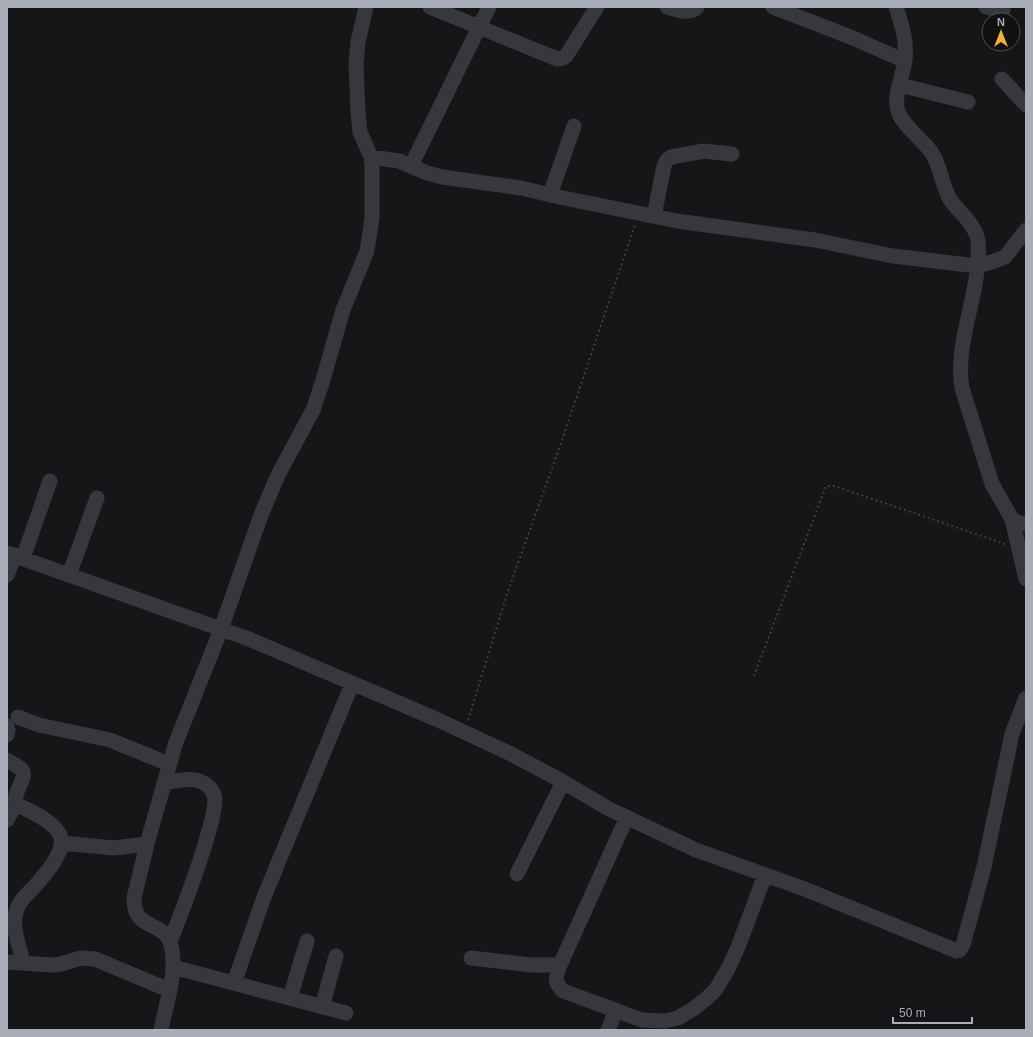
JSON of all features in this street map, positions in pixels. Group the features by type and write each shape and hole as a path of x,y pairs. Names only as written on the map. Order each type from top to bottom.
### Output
{"street":[{"path":"161,1030 173,967 170,942 166,935 160,930 142,920 136,914 134,898 147,844 175,745 221,629 261,515 278,476 313,410 343,310 367,251 372,218 371,157 360,132 357,105 356,57 366,7"},
{"path":"430,7 553,58 563,58 570,50 597,7"},
{"path":"411,166 489,7"},
{"path":"667,7 691,11 695,10 697,7"},
{"path":"773,7 853,38 905,61"},
{"path":"896,7 905,35 905,61 896,99 898,111 903,120 933,154 951,200 971,224 978,238 976,287 966,332 960,374 962,388 971,420 992,484 1019,522 1018,545 1026,579"},
{"path":"986,7 1004,10"},
{"path":"1002,79 1026,106"},
{"path":"900,85 968,102"},
{"path":"550,195 574,126"},
{"path":"654,216 664,166 667,160 671,157 704,151 732,154"},
{"path":"371,157 394,160 427,173 521,188 677,221 815,240 893,256 977,266 1005,257 1026,230"},
{"path":"7,575 50,481"},
{"path":"69,575 96,498"},
{"path":"15,555 249,639 509,753 609,809 696,850 802,888 956,951 960,950 963,946 984,866 1012,734 1026,698"},
{"path":"234,983 264,897 352,684"},
{"path":"7,736 8,730 13,722 39,725 110,740 169,764"},
{"path":"7,760 23,772 22,779 15,795 16,803 7,820"},
{"path":"164,783 197,780 207,785 212,790 215,797 213,817 198,867 170,942"},
{"path":"517,874 563,782"},
{"path":"16,803 17,805 44,818 58,833 62,843 57,855 48,869 16,910 15,925 23,963"},
{"path":"627,817 556,975 558,986 563,991 642,1020 665,1021 678,1018 706,999 716,989 728,969 738,947 765,875"},
{"path":"62,843 114,848 147,844"},
{"path":"290,998 307,941"},
{"path":"322,1007 336,956"},
{"path":"7,962 52,965 87,958 95,959 169,990"},
{"path":"471,958 531,965 560,965"},
{"path":"173,967 346,1013"},
{"path":"608,1030 616,1010"}],"path":[{"path":"464,732 508,591 560,449 639,213"},
{"path":"754,676 826,486 834,486 996,542 1018,545"}]}
